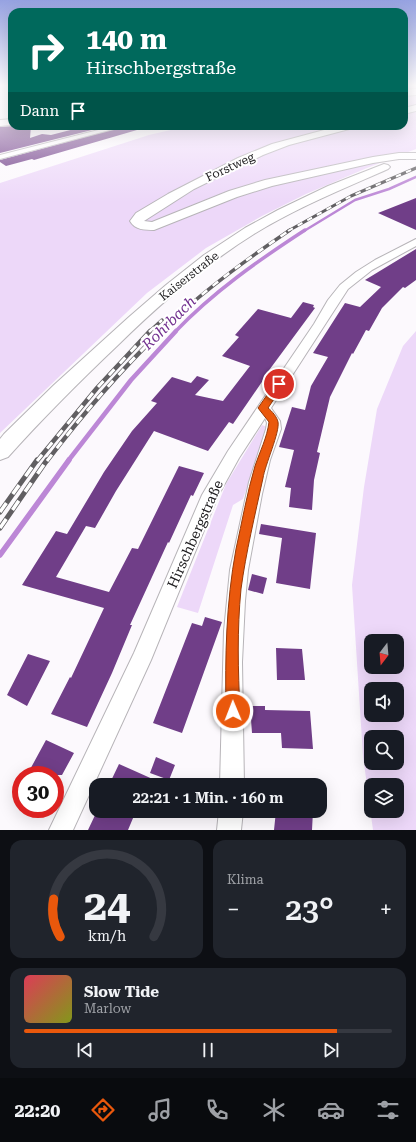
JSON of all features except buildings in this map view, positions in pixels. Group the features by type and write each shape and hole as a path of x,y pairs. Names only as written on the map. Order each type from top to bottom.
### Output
{"street":[{"path":"0,157 107,130"},
{"name":"Forstweg","path":"335,130 276,146 219,172 168,199 140,216 137,221 144,226 154,226 233,194 269,183 373,160 399,156 416,156"},
{"path":"0,150 11,155"},
{"name":"Kaiserstraße","path":"0,452 69,382 118,336 162,296 207,260 250,232 294,208 360,177 416,156"},
{"name":"Hirschbergstraße","path":"61,830 141,660 210,495 233,455 320,324 333,301 344,287 365,272 416,242"},
{"path":"232,778 233,727 231,648 235,590 260,466 273,432 274,422 263,408"},
{"path":"229,830 230,818"}],"shaded area":[{"path":"408,125 416,125 416,149 306,194 262,216 206,248 147,293 0,433 0,183 149,135 171,130 408,130"},
{"path":"416,331 416,830 373,830 371,818 404,818 404,778 366,778 365,770 404,770 404,730 364,730 364,763 363,756 352,585 364,487 377,409 403,346"},
{"path":"262,425 267,427 243,499 233,505 198,613 177,607 226,484"}],"waterway":[{"name":"Rohrbach","path":"304,231 355,200 389,189 416,177"},
{"name":"Rohrbach","path":"176,331 205,303 237,277 305,230"},
{"name":"Rohrbach","path":"68,461 131,380 176,331"},
{"name":"Rohrbach","path":"0,555 69,460"}],"railway":[{"path":"288,231 351,196 416,168"},
{"path":"160,332 223,278 290,230"},
{"path":"149,332 162,320"},
{"path":"37,461 97,388 149,332"},
{"path":"47,461 101,394 160,332"},
{"path":"0,512 37,460"},
{"path":"0,528 47,460"}],"route":[{"path":"233,711 231,648 235,590 260,466 273,432 274,422 263,408 279,384"}]}
